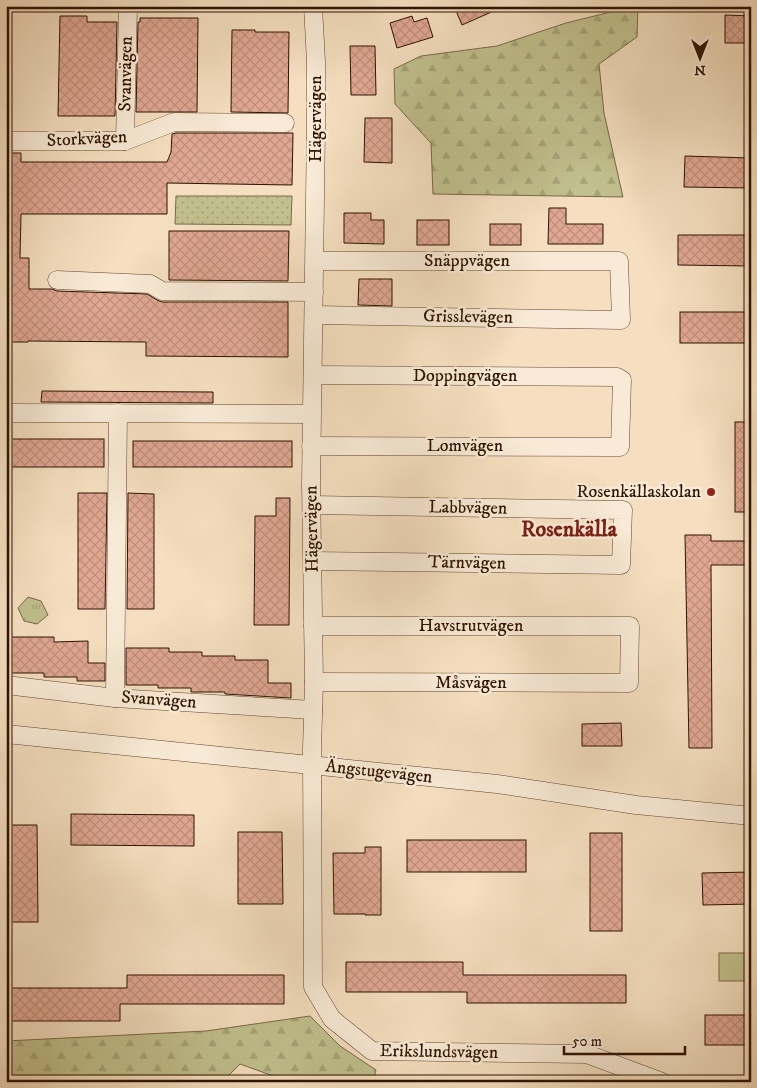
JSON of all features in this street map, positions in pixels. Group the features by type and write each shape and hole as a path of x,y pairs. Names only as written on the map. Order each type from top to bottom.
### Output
{"street":[{"name":"Svanvägen","path":"125,141 128,6"},
{"name":"Hägervägen","path":"312,765 314,682 311,446 315,261 316,71 313,6"},
{"name":"Storkvägen","path":"6,141 125,141 174,122 285,123"},
{"name":"Snäppvägen","path":"315,261 619,261 621,320"},
{"path":"57,280 150,284 162,291 314,292"},
{"name":"Grisslevägen","path":"314,315 621,320"},
{"name":"Doppingvägen","path":"313,375 617,377 622,380 620,447"},
{"path":"115,698 118,412"},
{"path":"6,413 312,414"},
{"name":"Lomvägen","path":"311,446 620,447"},
{"name":"Labbvägen","path":"312,505 623,510 622,565"},
{"name":"Tärnvägen","path":"313,561 622,565"},
{"name":"Havstrutvägen","path":"313,626 630,626 629,683"},
{"name":"Måsvägen","path":"314,682 629,683"},
{"name":"Svanvägen","path":"6,685 115,698 313,710"},
{"name":"Ängstugevägen","path":"6,734 497,784 636,805 751,816"},
{"name":"Erikslundsvägen","path":"312,765 313,987 332,1019 372,1051 586,1054 662,1082"}],"green space":[{"path":"638,6 637,37 599,64 604,113 623,197 433,194 431,143 395,104 394,69 421,56 497,46 566,23"},
{"path":"176,196 292,196 291,225 175,224"},
{"path":"28,597 41,601 48,615 37,624 24,621 18,608"},
{"path":"719,953 751,953 751,981 719,981"},
{"path":"310,1016 340,1046 376,1070 373,1082 290,1082 240,1064 222,1082 6,1082 6,1041 206,1031"}],"building":[{"path":"454,6 505,6 462,25"},
{"path":"725,15 751,16 751,43 725,43"},
{"path":"60,16 87,16 87,22 117,22 115,116 58,116"},
{"path":"412,16 414,22 427,18 433,37 397,48 390,23"},
{"path":"140,18 198,18 197,112 136,112 138,22 140,22"},
{"path":"232,30 289,32 288,113 231,112"},
{"path":"350,46 375,46 376,95 351,95"},
{"path":"365,118 392,118 392,163 364,162"},
{"path":"293,133 292,185 167,183 167,214 21,214 20,258 29,258 29,289 147,294 162,302 288,302 288,357 146,356 146,342 6,342 6,153 21,153 21,162 167,162 171,152 172,134"},
{"path":"685,156 751,158 751,188 684,187"},
{"path":"549,208 566,208 566,224 603,224 603,244 548,244"},
{"path":"344,213 371,213 371,220 384,220 384,244 344,243"},
{"path":"417,220 449,220 449,245 417,245"},
{"path":"490,224 521,224 521,245 490,245"},
{"path":"169,231 289,231 288,281 169,280"},
{"path":"678,235 751,235 751,266 678,265"},
{"path":"359,279 392,279 392,306 358,305"},
{"path":"680,312 751,312 751,343 680,343"},
{"path":"42,391 213,392 213,403 41,402"},
{"path":"735,422 751,422 751,512 735,512"},
{"path":"6,439 104,439 104,467 6,467"},
{"path":"133,441 292,441 292,467 133,467"},
{"path":"78,493 107,493 105,609 78,609"},
{"path":"128,493 154,494 154,609 127,609"},
{"path":"276,498 290,498 289,625 254,625 255,516 276,516"},
{"path":"685,535 711,535 711,541 751,541 751,565 711,565 712,748 689,748"},
{"path":"11,637 54,637 54,642 88,641 88,663 105,663 105,681 77,681 77,677 44,677 44,673 11,673 11,669 6,669 6,651 11,651"},
{"path":"126,648 169,648 169,652 202,652 202,656 235,656 235,660 268,660 268,683 291,683 291,698 225,694 225,692 191,692 191,688 158,688 158,685 126,685"},
{"path":"621,723 622,746 582,746 582,724"},
{"path":"71,814 194,815 194,846 71,845"},
{"path":"7,825 37,825 38,922 8,922"},
{"path":"238,832 282,832 283,904 238,904"},
{"path":"590,833 622,833 622,931 590,931"},
{"path":"407,840 526,840 526,872 407,872"},
{"path":"365,847 381,847 381,915 334,914 333,853 365,853"},
{"path":"751,872 751,904 703,905 702,873"},
{"path":"346,962 463,962 463,975 626,975 626,1003 467,1003 467,992 346,992"},
{"path":"127,975 284,975 284,1004 120,1004 120,1021 6,1021 6,988 127,988"},
{"path":"705,1015 751,1015 751,1045 705,1045"}],"place":[{"name":"Rosenkällaskolan","path":"711,492"}],"district":[{"name":"Rosenkälla","path":"569,529"}]}
